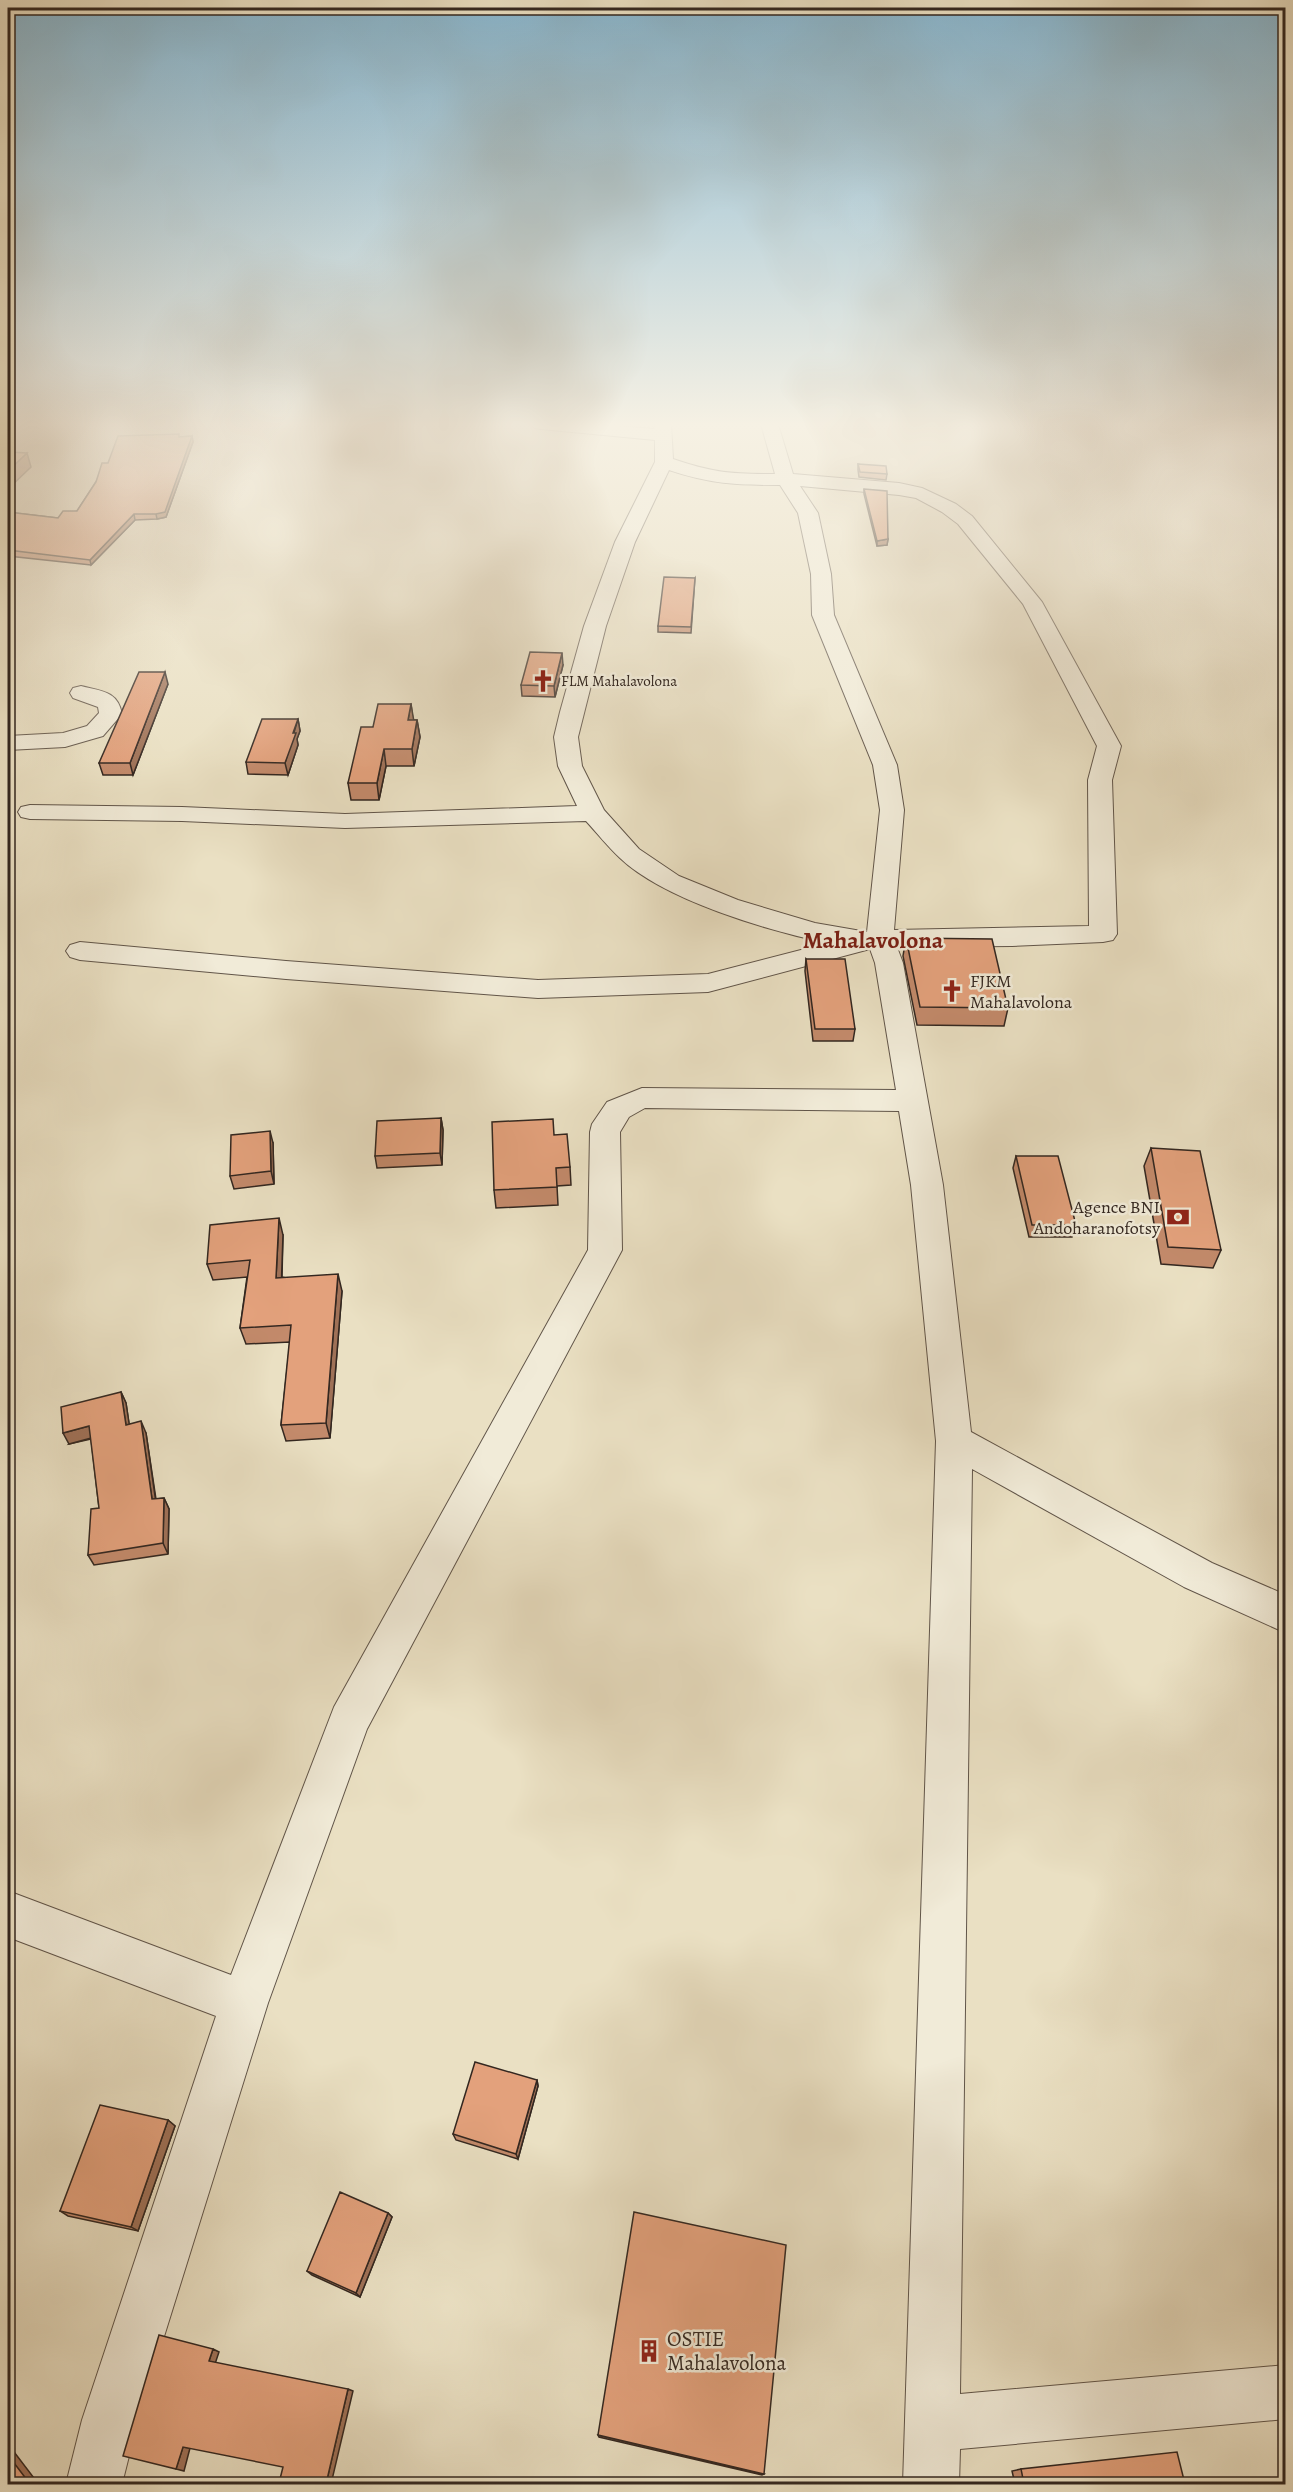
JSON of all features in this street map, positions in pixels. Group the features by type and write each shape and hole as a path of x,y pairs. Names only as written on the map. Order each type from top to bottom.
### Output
{"street":[{"path":"626,540 595,626 566,737 570,766 593,813 630,854 670,882 729,906 811,931 871,940 1103,934 1100,780 1109,746 1032,602 982,540"},
{"path":"813,540 820,574 823,615 885,765 892,810 871,940 889,963 929,1197 954,1441 931,2484"},
{"path":"8,743 65,740 95,731 111,714 109,704 81,693"},
{"path":"30,812 182,814 345,821 593,813"},
{"path":"80,951 286,970 538,989 708,983 871,940"},
{"path":"94,2484 110,2420 244,2003 349,1721 605,1250 605,1132 610,1115 619,1107 642,1098 875,1099 912,1102"},
{"path":"954,1441 1198,1575 1286,1616"},
{"path":"8,1914 244,2003"},
{"path":"933,2424 1286,2392"}],"building":[{"path":"8,540 109,540 90,560 8,550"},
{"path":"664,577 695,578 691,627 658,626"},
{"path":"530,652 562,653 554,686 521,685"},
{"path":"139,672 165,672 130,763 99,763"},
{"path":"378,704 411,704 408,720 417,720 412,749 384,749 377,783 348,783 361,727 373,727"},
{"path":"262,719 298,719 293,733 296,733 285,763 246,762"},
{"name":"FJKM Mahalavolona","path":"906,938 992,939 1008,1008 920,1007"},
{"path":"806,959 845,959 855,1029 815,1029"},
{"path":"441,1118 440,1153 375,1156 377,1121"},
{"path":"553,1119 554,1135 567,1134 570,1167 556,1168 557,1187 494,1190 492,1122"},
{"path":"270,1131 271,1171 230,1176 231,1135"},
{"name":"Agence BNI Andoharanofotsy","path":"1151,1148 1200,1151 1221,1250 1168,1247"},
{"path":"1016,1156 1058,1156 1076,1225 1032,1225"},
{"path":"279,1218 276,1278 338,1274 326,1423 281,1425 291,1325 240,1328 250,1260 207,1264 210,1225"},
{"path":"121,1392 126,1425 141,1421 152,1499 164,1498 163,1543 88,1555 91,1509 99,1508 89,1426 63,1433 61,1407"},
{"path":"475,2062 537,2080 516,2154 453,2134"},
{"path":"100,2105 168,2120 131,2227 60,2211"},
{"path":"340,2192 388,2213 356,2293 307,2271"},
{"name":"OSTIE Mahalavolona","path":"634,2212 786,2245 764,2474 598,2435"},
{"path":"159,2335 213,2349 209,2361 348,2389 326,2484 279,2483 283,2467 183,2447 176,2469 123,2456"},
{"path":"1177,2452 1185,2484 1024,2484 1021,2469"},
{"path":"8,2455 27,2480 23,2484 8,2484"}],"place":[{"name":"FLM Mahalavolona","path":"543,681"},
{"name":"FJKM Mahalavolona","path":"952,991"},
{"name":"Agence BNI Andoharanofotsy","path":"1178,1217"},
{"name":"OSTIE Mahalavolona","path":"649,2351"}],"district":[{"name":"Mahalavolona","path":"873,940"}]}
